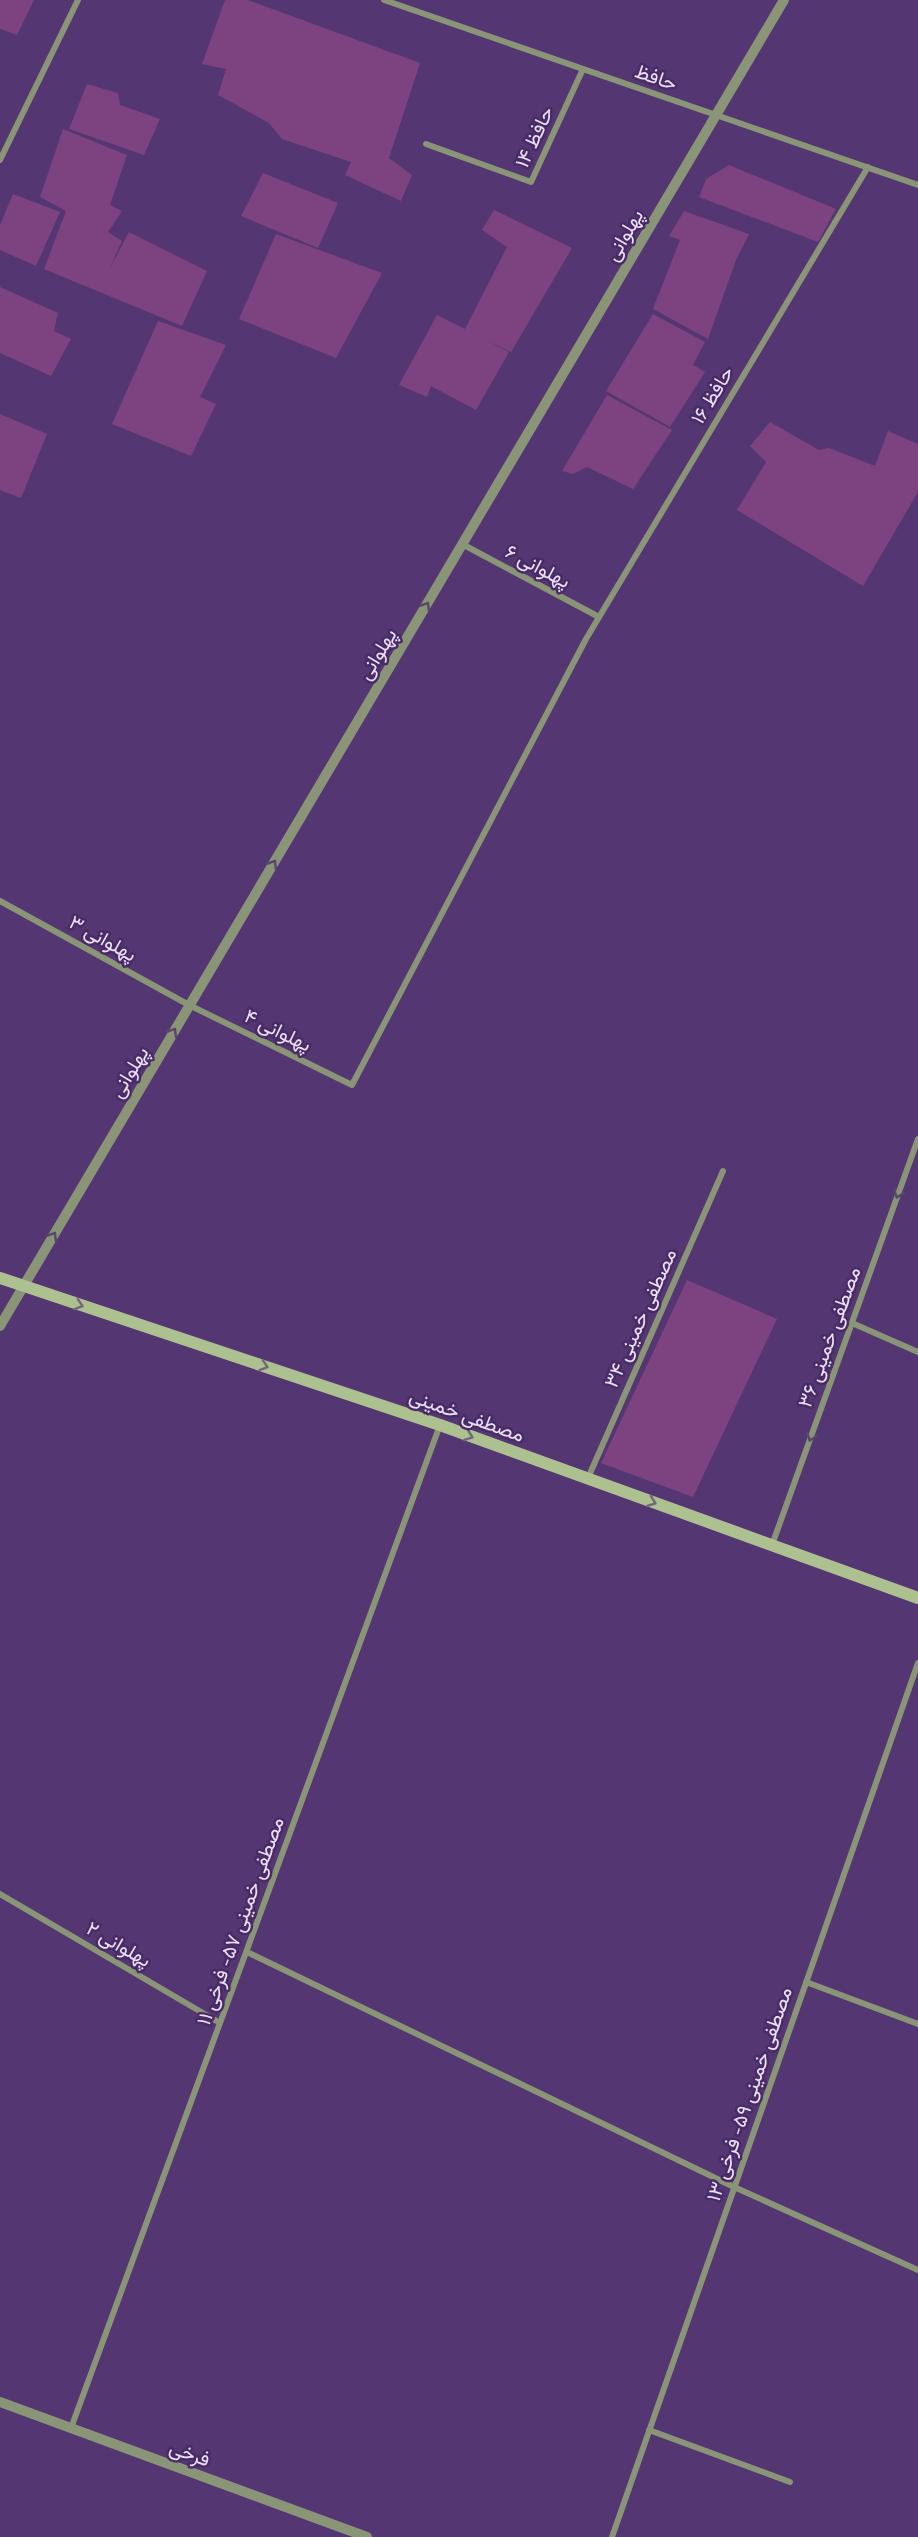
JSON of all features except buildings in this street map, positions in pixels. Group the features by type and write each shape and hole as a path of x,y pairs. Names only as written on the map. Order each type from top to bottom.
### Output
{"main road":[{"name":"مصطفی خمینی","path":"0,1278 440,1425 918,1598"}],"street":[{"path":"0,160 78,0"},
{"name":"حافظ","path":"384,0 918,185"},
{"name":"پهلوانی","path":"0,1326 784,0"},
{"name":"حافظ ۱۴","path":"426,144 531,182 583,69"},
{"name":"حافظ ۱۶","path":"352,1085 586,639 868,167"},
{"name":"پهلوانی ۶","path":"462,544 599,617"},
{"name":"پهلوانی ۳","path":"0,901 189,1005"},
{"name":"پهلوانی ۴","path":"189,1005 352,1085"},
{"name":"مصطفی خمینی ۳۶","path":"771,1545 918,1139"},
{"name":"مصطفی خمینی ۳۴","path":"587,1479 723,1171"},
{"path":"852,1323 918,1352"},
{"name":"مصطفی خمینی ۵۷- فرخی ۱۱","path":"71,2428 440,1425"},
{"name":"مصطفی خمینی ۵۹- فرخی ۱۳","path":"612,2537 918,1663"},
{"name":"پهلوانی ۲","path":"0,1894 220,2023"},
{"path":"247,1952 734,2187 918,2270"},
{"path":"806,1982 918,2024"},
{"name":"فرخی","path":"0,2402 367,2537"},
{"path":"649,2430 790,2482"}]}
